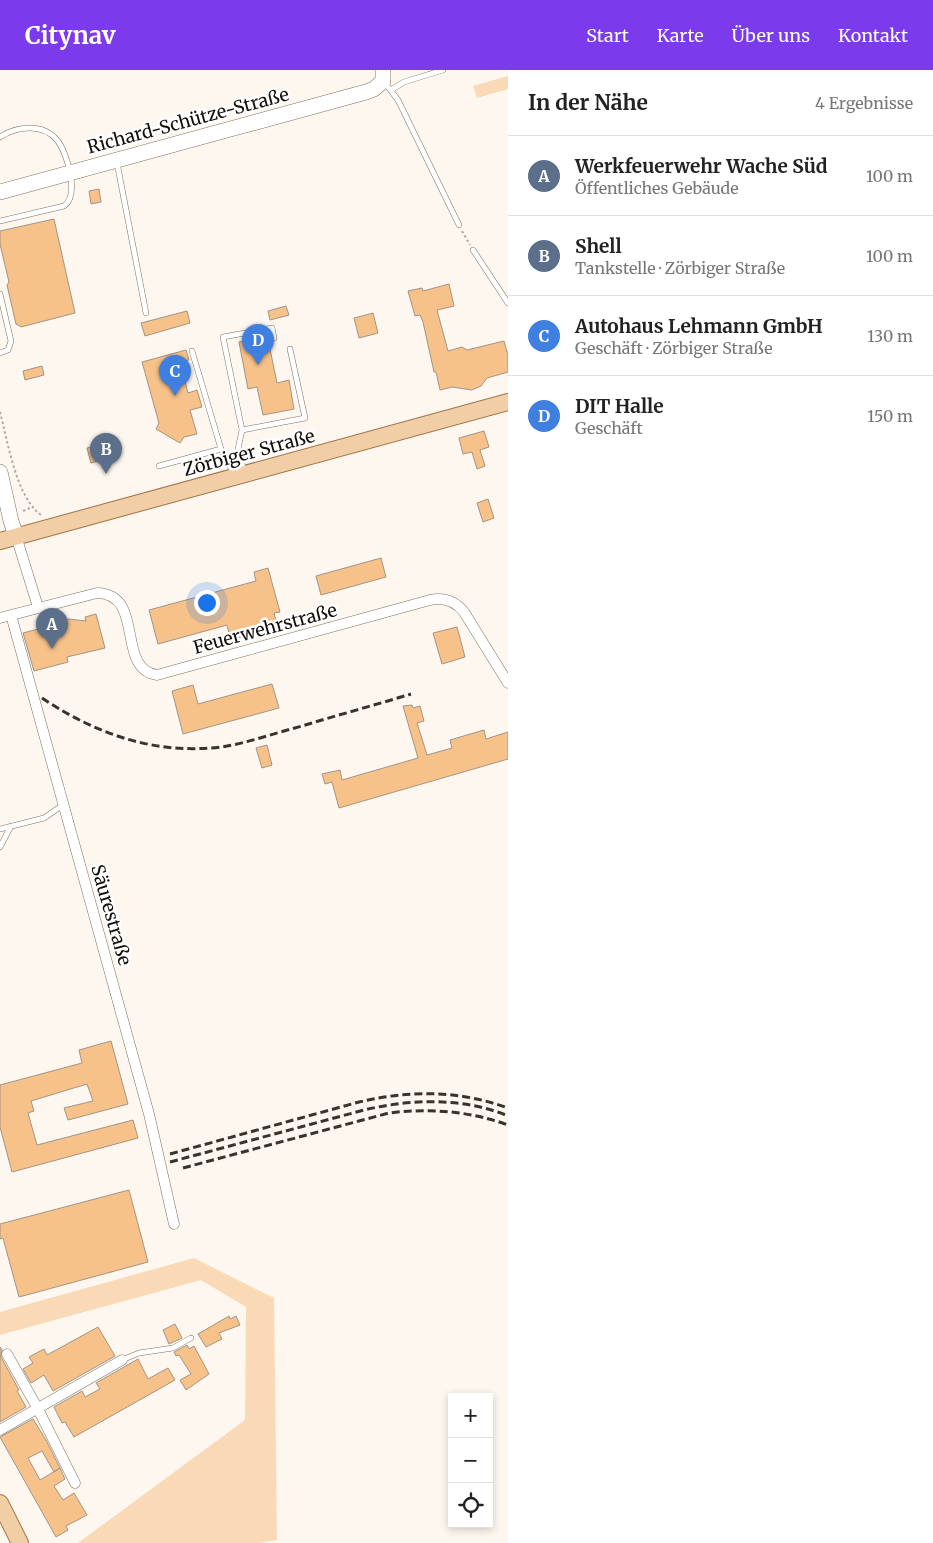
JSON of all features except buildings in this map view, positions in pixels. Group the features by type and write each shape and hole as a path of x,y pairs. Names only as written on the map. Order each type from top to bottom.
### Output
{"main road":[{"name":"Zörbiger Straße","path":"0,541 508,404"},
{"path":"0,1503 20,1543"}],"street":[{"name":"Richard-Schütze-Straße","path":"0,192 366,92 374,89 385,80"},
{"path":"0,472 11,521 38,607 0,618"},
{"name":"Feuerwehrstraße","path":"38,607 97,593 104,593 115,597 124,610 138,662 144,671 158,675 430,600 443,599 454,603 464,612 508,683"},
{"name":"Säurestraße","path":"11,615 149,1114 174,1224"},
{"path":"7,1354 38,1409 75,1482"},
{"path":"0,1430 122,1360"}],"lane":[{"path":"385,80 404,82 443,70"},
{"path":"385,80 398,100 459,225"},
{"path":"0,137 19,129 32,128 50,133 58,141 63,151 70,173 71,194 70,200 64,206 0,221"},
{"path":"116,160 146,313"},
{"path":"473,250 508,303"},
{"path":"0,294 11,341 8,350 0,353"},
{"path":"240,476 238,449 242,430 223,337 272,328 274,338"},
{"path":"242,430 305,418 290,349"},
{"path":"192,351 221,449 240,476"},
{"path":"159,466 221,449"},
{"path":"0,829 44,818 63,805"},
{"path":"0,848 11,826"},
{"path":"122,1360 139,1353 174,1348 191,1338"}],"path":[{"path":"459,225 473,250"},
{"path":"0,412 20,486 30,505 41,515"}],"shaded area":[{"path":"508,76 508,89 477,98 473,86"},
{"path":"194,1258 274,1298 277,1540 258,1543 78,1543 245,1420 246,1307 201,1280 0,1335 0,1312"}],"railway":[{"path":"42,698 83,722 127,739 150,745 197,749 221,747 251,740 411,694"},
{"path":"170,1154 359,1102 397,1095 452,1095 489,1102 508,1108"},
{"path":"170,1162 382,1106 418,1102 455,1103 491,1110 508,1116"},
{"path":"183,1168 389,1113 449,1112 494,1120 508,1125"}],"place":[{"name":"DIT Halle","path":"258,365"},
{"name":"Autohaus Lehmann GmbH","path":"175,396"},
{"name":"Shell","path":"106,474"},
{"name":"Werkfeuerwehr Wache Süd","path":"52,649"}]}
